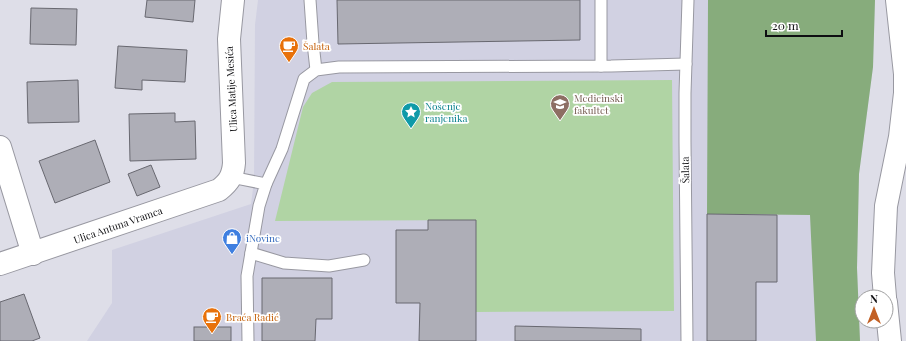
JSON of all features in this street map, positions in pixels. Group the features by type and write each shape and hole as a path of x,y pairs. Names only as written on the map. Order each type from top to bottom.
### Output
{"street":[{"name":"Ulica Matije Mesića","path":"231,177 234,163 229,39 233,0"},
{"path":"885,289 883,273 886,206 900,137 905,93 904,58 897,0"},
{"path":"0,146 33,254"},
{"name":"Ulica Antuna Vramca","path":"0,264 219,190 227,184 231,177"},
{"path":"889,329 890,341"}],"lane":[{"path":"310,0 316,70"},
{"path":"601,0 601,66"},
{"name":"Šalata","path":"687,341 685,142 688,0"},
{"path":"248,341 247,276 259,206 266,184 282,149 304,79 316,70 339,67 601,66 686,64"},
{"path":"231,177 266,184"},
{"path":"251,253 284,263 329,266 364,260"}],"shaded area":[{"name":"Medicinski fakultet","path":"258,0 875,0 873,67 859,174 858,289 854,289 854,329 860,329 860,341 87,341 112,303 112,250 251,204 254,181 255,25"}],"green space":[{"path":"708,0 875,0 873,67 859,174 858,289 854,289 854,329 860,329 860,341 816,341 810,215 707,214"},
{"path":"672,80 674,311 476,312 476,220 275,221 303,107 312,93 332,82"}],"building":[{"path":"147,0 195,0 193,22 145,17"},
{"path":"337,0 580,0 580,40 338,44"},
{"path":"31,8 77,9 76,45 30,44"},
{"path":"118,46 187,50 185,82 142,80 142,90 115,88"},
{"path":"78,80 79,122 28,123 27,82"},
{"path":"175,113 175,122 195,121 196,159 130,161 129,114"},
{"path":"95,140 110,182 55,203 39,161"},
{"path":"151,165 160,187 137,196 128,174"},
{"path":"707,214 777,215 777,282 756,282 756,341 707,341"},
{"path":"428,220 476,220 476,341 419,341 420,303 396,303 396,230 428,230"},
{"path":"262,278 332,278 332,319 316,319 315,341 262,341"},
{"path":"24,294 40,338 32,341 0,341 0,302"},
{"path":"515,326 641,329 641,341 515,341"},
{"name":"Braća Radić","path":"194,327 231,327 231,341 194,341"}],"place":[{"name":"Šalata","path":"289,63"},
{"name":"Medicinski fakultet","path":"560,121"},
{"name":"Nošenje ranjenika","path":"411,129"},
{"name":"iNovine","path":"232,255"},
{"name":"Braća Radić","path":"212,334"}]}
